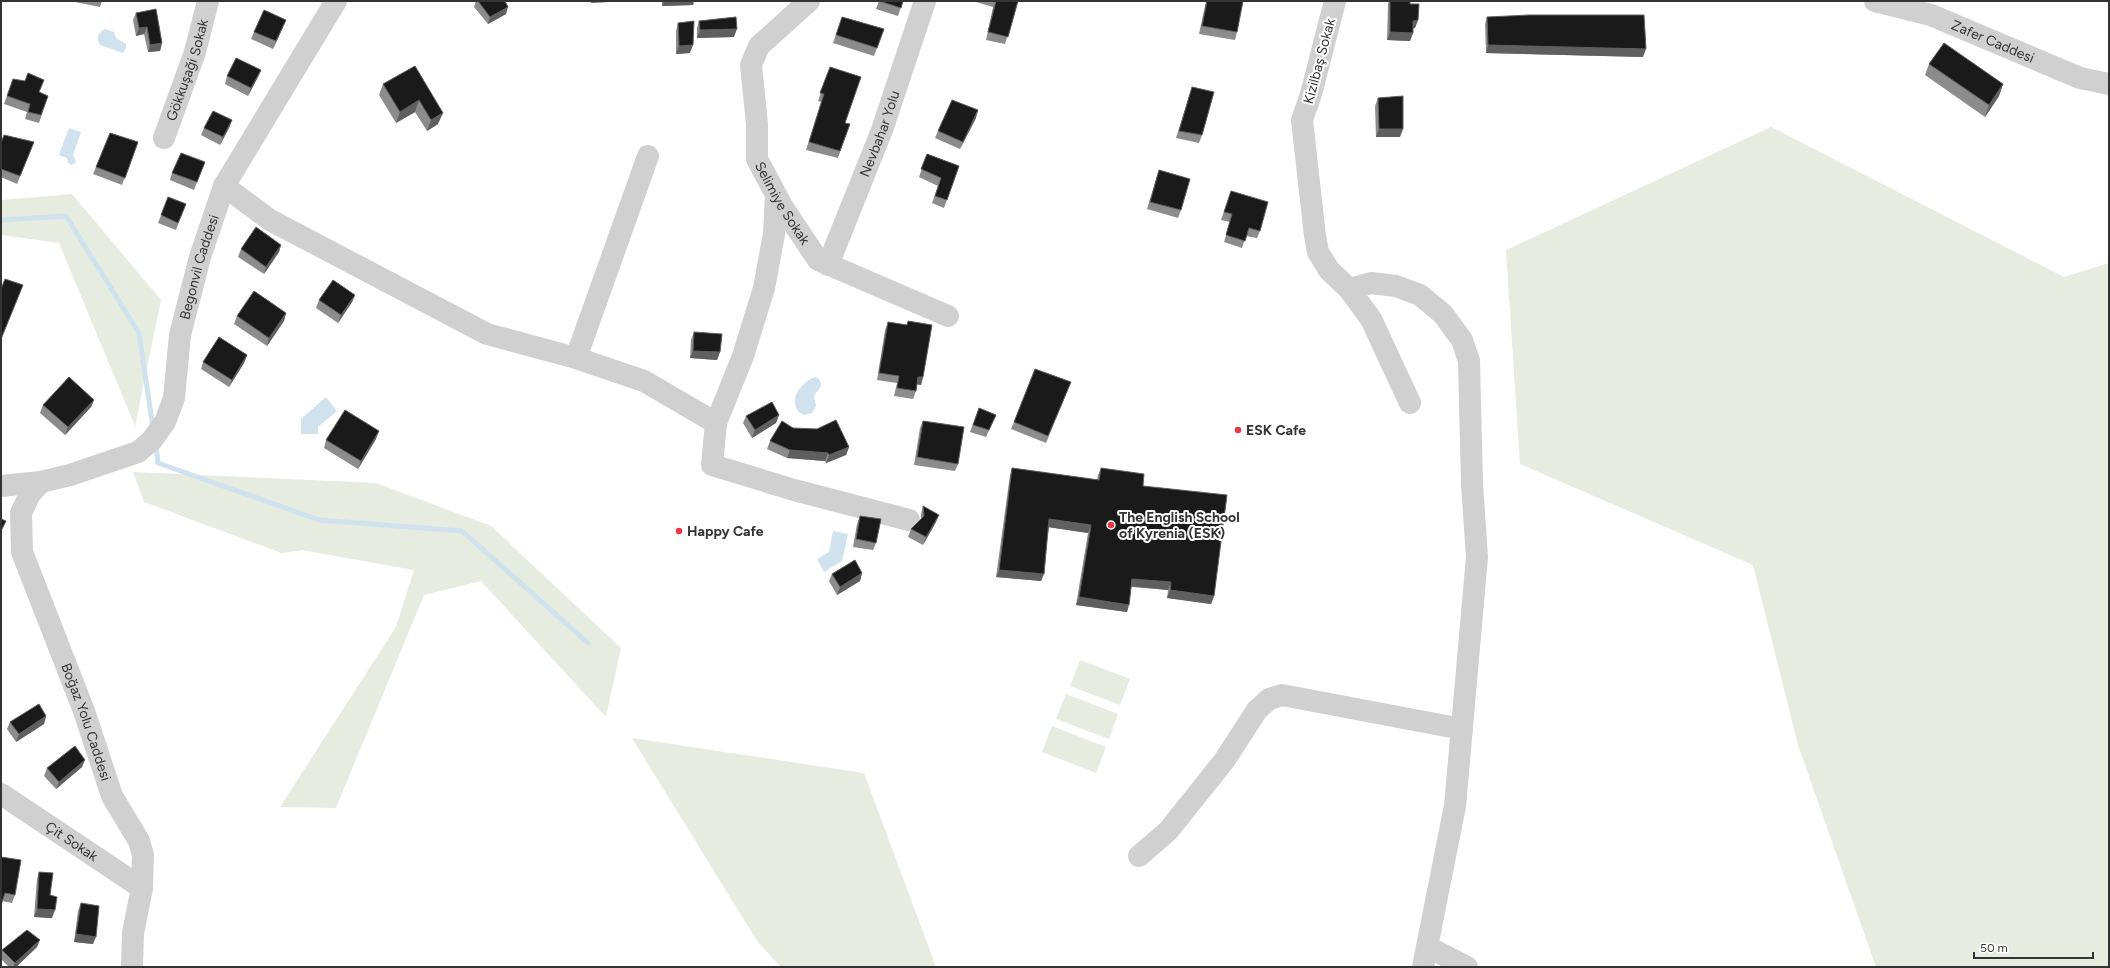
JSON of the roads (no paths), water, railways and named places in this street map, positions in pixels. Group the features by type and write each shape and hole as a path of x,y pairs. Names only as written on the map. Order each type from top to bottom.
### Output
{"street":[{"name":"Gökkuşaği Sokak","path":"164,138 194,52 208,1"},
{"name":"Begonvil Caddesi","path":"41,482 70,475 138,452 152,440 165,422 174,398 180,335 200,257 224,186 336,1"},
{"name":"Selimiye Sokak","path":"810,1 759,46 750,65 757,124 757,159 776,194 818,260 948,316"},
{"name":"Nevbahar Yolu","path":"828,265 882,130 925,1"},
{"name":"Kizilbaş Sokak","path":"1335,1 1311,94 1302,120 1318,252 1329,270 1349,289"},
{"name":"Zafer Caddesi","path":"1875,1 1930,8 2080,78 2109,84"},
{"path":"576,358 648,156"},
{"path":"224,186 270,220 487,334 576,358 644,381 716,423"},
{"path":"776,194 774,234 764,288 743,356 716,423 712,465 794,490 909,520"},
{"path":"1410,403 1371,319 1349,289 1371,283 1396,286 1420,295 1443,314 1462,340 1469,361 1472,484 1477,557 1455,806 1425,957 1467,967"},
{"path":"1,486 41,482"},
{"name":"Boğaz Yolu Caddesi","path":"41,482 30,494 21,513 22,552 84,711 112,796 140,840 143,855 142,888 133,933 132,967"},
{"path":"1139,856 1168,831 1224,760 1257,710 1269,700 1282,695 1462,729"},
{"name":"Çit Sokak","path":"1,794 142,888"}],"water":[{"path":"105,29 114,32 116,38 126,44 126,48 123,53 100,45 98,36"},
{"path":"69,128 81,132 73,155 76,162 72,165 68,163 67,158 59,155"},
{"path":"815,377 819,379 821,384 814,396 816,406 812,413 804,415 796,408 795,397 797,392 805,383"},
{"path":"326,397 337,411 318,427 318,434 301,434 301,419"},
{"path":"833,531 848,534 842,561 824,572 817,559 829,552"}],"waterway":[{"path":"1,220 66,216 139,333 153,428"},
{"path":"156,446 158,463 319,520 462,531 588,643"}],"place":[{"name":"ESK Cafe","path":"1238,430"},
{"name":"The English School of Kyrenia (ESK)","path":"1111,525"},
{"name":"Happy Cafe","path":"679,531"}]}
